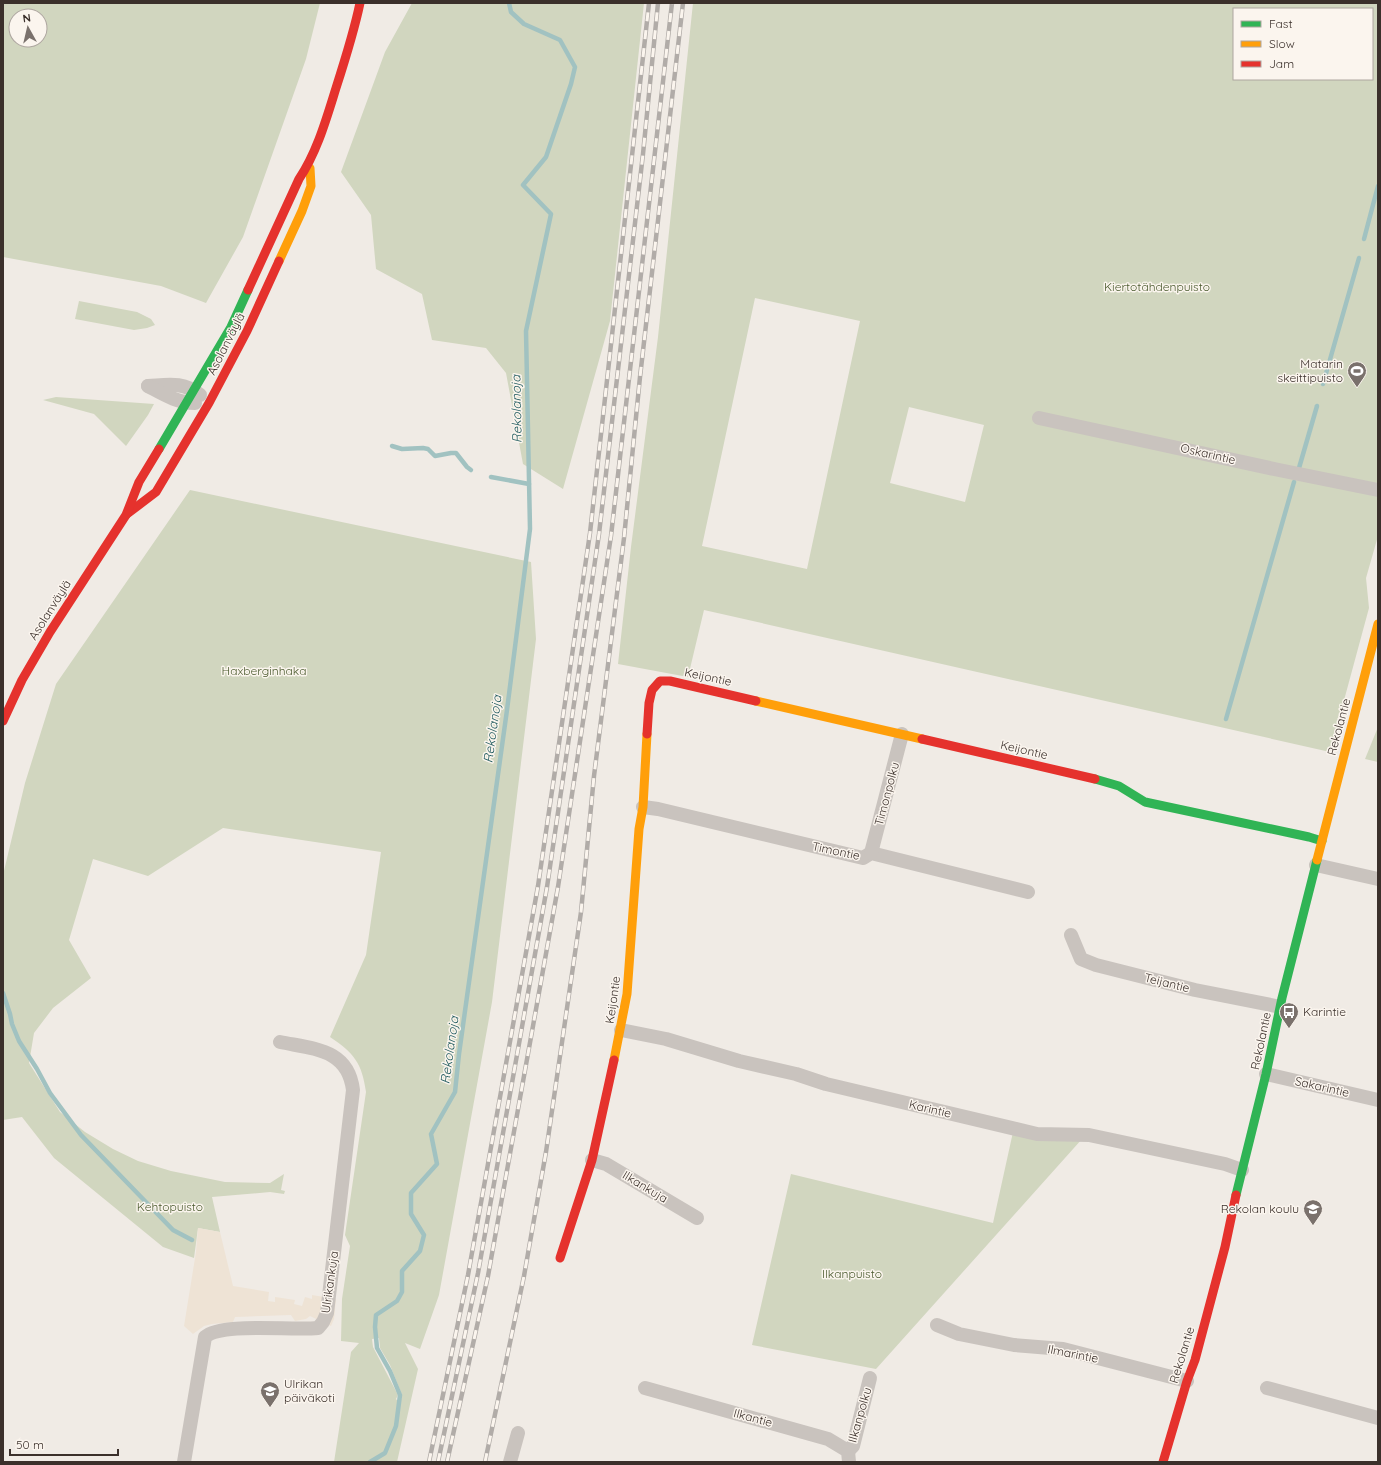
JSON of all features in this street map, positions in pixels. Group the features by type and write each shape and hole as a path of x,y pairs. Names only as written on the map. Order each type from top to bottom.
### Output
{"main road":[{"name":"Asolanväylä","path":"3,721 22,680 50,632 126,515 139,482 231,327 299,179 310,162 328,116 355,29 360,3"},
{"name":"Asolanväylä","path":"126,515 156,492 209,403 247,330 302,211 311,186 310,162"},
{"name":"Rekolantie","path":"1162,1462 1195,1360 1225,1247 1281,1007 1378,624"},
{"name":"Keijontie","path":"560,1258 592,1160 621,1030 627,994 639,829 643,807 649,703 652,690 660,681 670,681 1108,782 1119,786 1145,802 1322,841"}],"street":[{"path":"178,384 194,390 209,403 186,403 170,398 148,386 178,384"},
{"name":"Oskarintie","path":"1039,418 1378,490"},
{"name":"Timonpolku","path":"871,853 902,734"},
{"name":"Timontie","path":"643,807 658,809 862,858 871,853 1028,892"},
{"path":"1316,865 1378,879"},
{"name":"Teijantie","path":"1071,935 1081,959 1096,965 1195,990 1281,1007"},
{"name":"Karintie","path":"621,1030 666,1039 739,1061 796,1074 826,1084 929,1109 1001,1124 1037,1134 1089,1135 1225,1164 1242,1170"},
{"name":"Ulrikankuja","path":"184,1462 205,1337 215,1332 235,1329 318,1328 328,1313 353,1090 352,1082 347,1068 340,1060 317,1049 280,1042"},
{"name":"Sakarintie","path":"1266,1074 1378,1100"},
{"name":"Ilkankuja","path":"592,1160 606,1164 697,1218"},
{"name":"Ilmarintie","path":"936,1325 957,1340 1063,1349 1187,1381"},
{"name":"Ilkanpolku","path":"849,1456 853,1446 870,1378"},
{"name":"Ilkantie","path":"645,1388 828,1439 849,1456"},
{"path":"1267,1388 1378,1418"},
{"path":"510,1462 518,1433"}],"green space":[{"path":"3,3 320,3 306,59 243,237 206,303 161,286 3,257"},
{"path":"412,3 644,3 610,321 563,489 523,464 506,373 486,348 432,340 422,294 376,269 371,215 341,172 385,52"},
{"name":"Kiertotähdenpuisto","path":"693,3 1378,3 1378,536 1366,578 1369,608 1330,752 704,610 688,677 618,664 631,547 658,337","holes":["755,298 860,321 807,569 702,546","909,407 984,425 965,502 890,483"]},
{"path":"79,301 137,312 151,319 155,325 134,330 75,319"},
{"path":"56,397 154,404 126,446 94,414 43,400"},
{"name":"Haxberginhaka","path":"190,490 531,562 536,639 492,1002 439,1295 420,1349 405,1343 418,1369 397,1462 334,1462 351,1352 359,1343 341,1341 342,1299 350,1246 345,1235 366,1092 362,1073 356,1060 345,1048 330,1037 366,955 381,852 223,828 148,876 93,859 69,940 91,978 53,1008 34,1033 29,1063 60,1112 85,1132 113,1149 138,1161 171,1171 225,1182 270,1183 284,1174 281,1190 285,1191 284,1194 270,1192 212,1197 220,1232 198,1228 194,1258 163,1247 54,1158 22,1117 3,1120 3,875 25,783 56,684","holes":["379,1338 380,1348 390,1365 402,1395 400,1404 396,1399 398,1395 373,1347 372,1339"]},
{"path":"1378,727 1378,762 1365,759"},
{"name":"Ilkanpuisto","path":"1013,1132 1082,1139 876,1369 752,1345 791,1174 993,1223"}],"shaded area":[{"path":"198,1228 220,1232 233,1286 269,1292 268,1301 275,1302 275,1297 295,1300 294,1304 302,1306 305,1297 312,1299 312,1295 336,1299 334,1319 331,1326 310,1316 306,1319 295,1321 291,1315 235,1317 233,1322 204,1326 193,1334 184,1326 196,1252"}],"waterway":[{"name":"Rekolanoja","path":"370,1462 385,1453 396,1426 400,1395 390,1371 377,1348 375,1327 376,1315 397,1301 402,1292 402,1271 420,1251 424,1235 411,1214 411,1193 437,1164 431,1134 455,1092 530,529 526,331 551,214 523,185 546,157 571,84 575,67 560,40 524,24 511,12 509,3"},
{"path":"1364,239 1378,186"},
{"path":"1323,384 1359,258"},
{"path":"1299,468 1317,406"},
{"path":"392,446 402,449 428,449 435,456 456,453 471,470"},
{"path":"491,477 529,484"},
{"path":"1226,719 1294,482"},
{"path":"3,993 12,1024 19,1041 50,1093 81,1135 173,1230 192,1240"}],"railway":[{"path":"429,1462 468,1275 538,886 590,533 649,3"},
{"path":"438,1462 478,1273 547,887 599,534 643,154 658,3"},
{"path":"447,1462 488,1276 558,887 611,536 672,3"},
{"path":"485,1462 524,1276 546,1152 581,912 594,776 624,538 640,377 683,3"}],"traffic: fast":[{"path":"159,449 231,327 248,290"},
{"path":"1095,779 1119,786 1145,802 1322,841"},
{"path":"1236,1195 1266,1074 1282,998 1317,860"}],"traffic: slow":[{"path":"279,261 302,211 311,186 310,168"},
{"path":"1317,860 1378,624"},
{"path":"756,701 922,739"},
{"path":"614,1060 627,994 639,829 643,807 647,734"}],"traffic: jam":[{"path":"248,290 299,179 311,158 329,112 355,25 360,3"},
{"path":"127,514 156,492 209,403 247,331 279,261"},
{"path":"3,721 22,680 50,632 126,515 139,482 159,449"},
{"path":"647,734 649,703 652,690 660,681 670,681 756,701"},
{"path":"922,739 1095,779"},
{"path":"560,1258 592,1160 614,1060"},
{"path":"1163,1462 1187,1381 1195,1360 1225,1247 1236,1195"}],"place":[{"name":"Matarin skeittipuisto","path":"1357,388"},
{"name":"Karintie","path":"1289,1029"},
{"name":"Rekolan koulu","path":"1313,1226"},
{"name":"Ulrikan päiväkoti","path":"270,1408"}],"park label":[{"name":"Kehtopuisto","path":"170,1207"}]}
